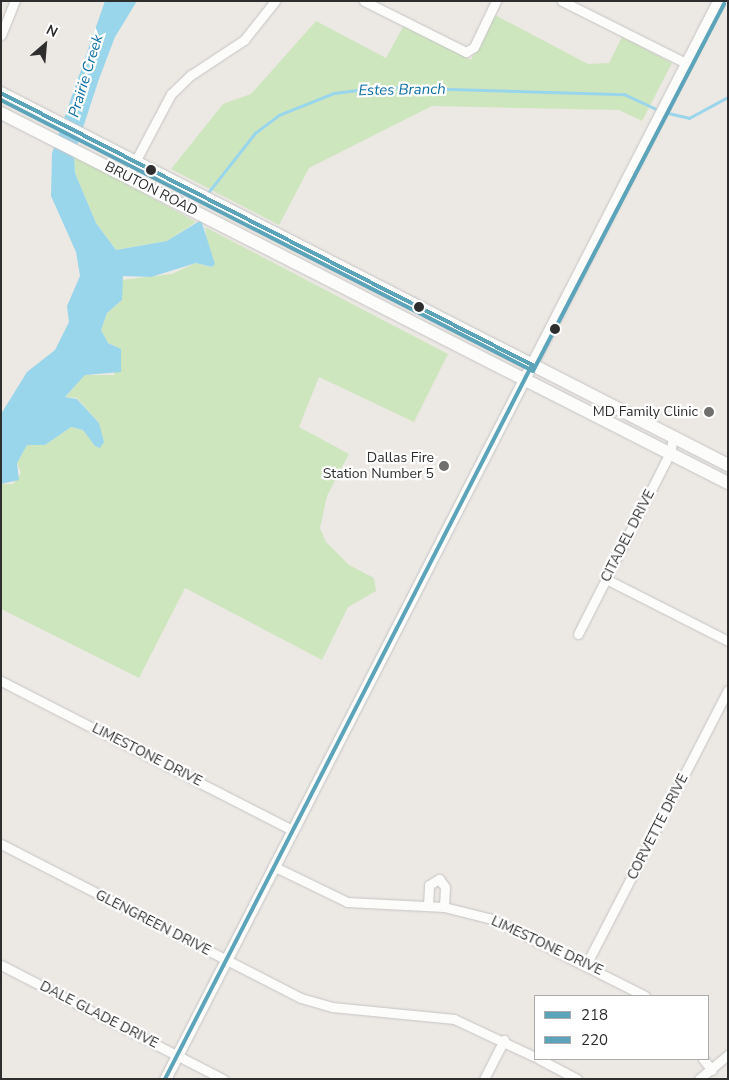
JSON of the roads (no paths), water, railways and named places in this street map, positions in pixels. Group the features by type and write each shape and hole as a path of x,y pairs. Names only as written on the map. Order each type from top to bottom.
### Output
{"main road":[{"name":"BRUTON ROAD","path":"1,93 728,465"},
{"name":"BRUTON ROAD","path":"1,114 728,483"},
{"path":"343,287 350,272"}],"street":[{"path":"1,35 15,1"},
{"path":"127,177 161,110 180,84 244,40 275,1"},
{"path":"364,1 466,52 474,47 496,1"},
{"path":"562,1 686,63"},
{"path":"165,1079 718,1"},
{"name":"CITADEL DRIVE","path":"578,634 670,453 673,437"},
{"path":"606,579 728,641"},
{"name":"LIMESTONE DRIVE","path":"1,681 292,830"},
{"name":"CORVETTE DRIVE","path":"588,963 728,690"},
{"name":"GLENGREEN DRIVE","path":"1,844 278,988 324,1005 454,1019 504,1040 534,1056"},
{"name":"LIMESTONE DRIVE","path":"273,866 347,902 444,907 509,925 588,963 643,995"},
{"path":"428,906 429,886 439,879 445,887 444,907"},
{"name":"DALE GLADE DRIVE","path":"1,965 223,1079"},
{"path":"484,1079 504,1040"},
{"path":"699,1079 728,1056"},
{"path":"541,1060 577,1079"},
{"path":"704,1060 712,1070"}],"water":[{"name":"Prairie Creek","path":"105,1 137,1 115,37 99,79 74,155 75,173 96,223 116,250 167,241 201,220 215,264 212,267 196,263 151,277 123,276 122,300 107,313 101,330 108,343 121,349 121,372 85,375 65,397 77,399 99,423 104,442 100,448 95,446 83,430 71,427 45,445 27,445 17,463 19,480 1,484 1,414 27,372 55,350 69,322 67,306 80,276 76,252 51,196 52,153"}],"waterway":[{"name":"Estes Branch","path":"207,194 255,133 279,115 334,93 382,87 624,94 659,110"},
{"name":"Estes Branch","path":"664,112 689,118 728,97"}],"place":[{"name":"MD Family Clinic","path":"709,412"},
{"name":"Dallas Fire Station Number 5","path":"444,466"}]}
